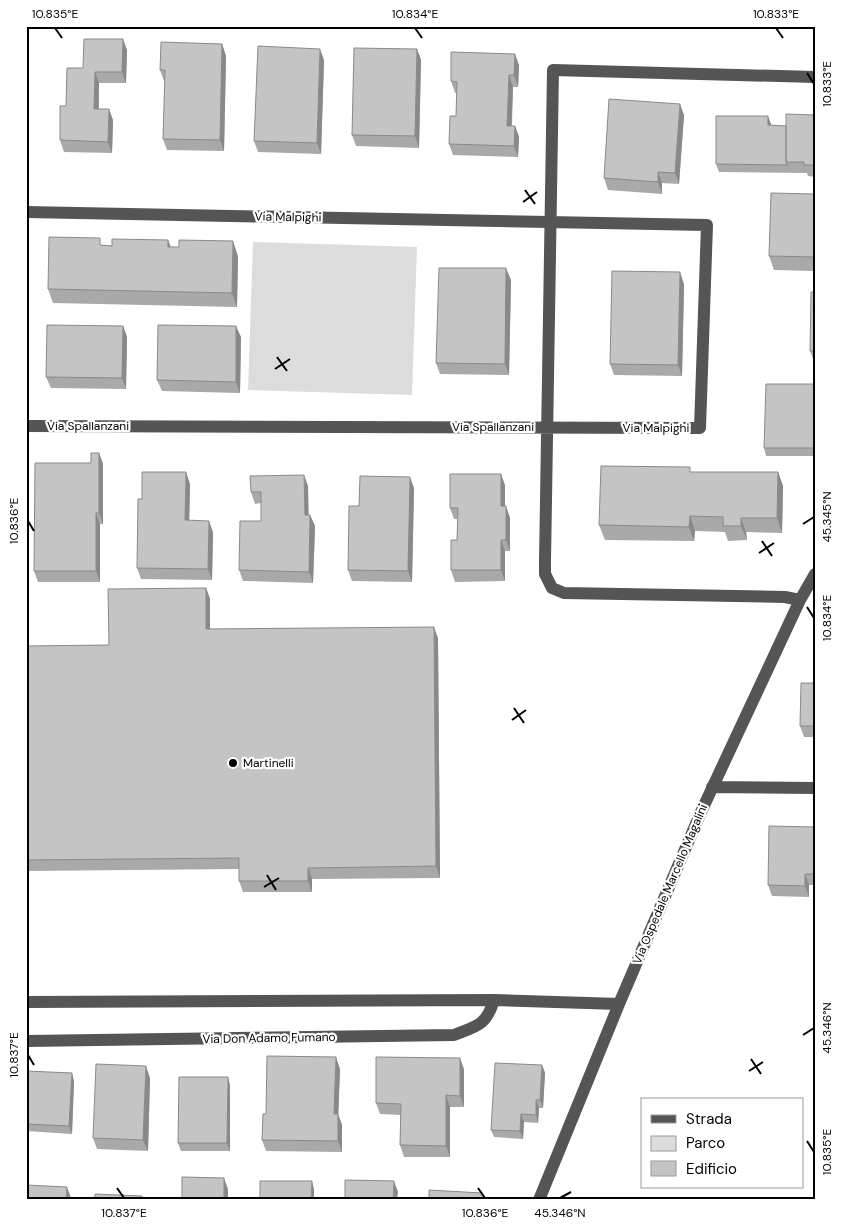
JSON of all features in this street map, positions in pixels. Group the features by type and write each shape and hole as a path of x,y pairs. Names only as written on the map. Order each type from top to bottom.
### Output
{"street":[{"path":"547,427 553,70 815,77"},
{"name":"Via Malpighi","path":"26,212 707,225 700,428 547,427"},
{"name":"Via Spallanzani","path":"26,426 547,427 546,574 552,588 564,593 784,597 800,600"},
{"name":"Via Ospedale Marcello Magalini","path":"539,1200 619,1004 712,787 800,600 815,574"},
{"path":"712,787 815,788"},
{"path":"26,1002 494,1000 619,1004"},
{"name":"Via Don Adamo Fumano","path":"26,1041 454,1035 479,1026 490,1013 494,1000"}],"green space":[{"path":"253,242 417,247 412,395 248,390"}],"building":[{"path":"84,39 123,39 122,72 95,72 94,109 109,109 108,142 60,140 60,106 66,106 67,68 83,68"},
{"path":"161,42 222,44 220,140 163,139 165,70 160,70"},
{"path":"258,46 320,49 317,143 254,141"},
{"path":"354,48 417,49 415,136 352,135"},
{"path":"451,52 515,54 514,75 509,75 507,126 515,126 514,146 449,144 450,116 456,116 457,82 451,81"},
{"path":"609,99 680,104 675,173 658,172 658,182 604,178"},
{"path":"786,114 815,115 815,165 804,165 804,162 786,162"},
{"path":"716,116 768,116 768,125 786,126 787,165 716,164"},
{"path":"771,193 815,194 815,257 769,256"},
{"path":"49,237 100,238 100,245 112,246 112,239 168,240 168,247 179,247 179,240 233,241 232,293 48,289"},
{"path":"439,268 506,268 505,364 436,363"},
{"path":"612,271 680,272 678,365 610,364"},
{"path":"811,292 815,292 815,351 810,351"},
{"path":"47,325 123,326 122,378 46,377"},
{"path":"158,325 236,326 236,382 157,380"},
{"path":"766,384 815,384 815,448 764,448"},
{"path":"91,453 99,453 99,513 96,513 96,571 34,571 35,463 91,463"},
{"path":"601,466 690,467 690,472 778,472 777,518 741,518 741,526 723,526 723,517 690,516 689,527 599,525"},
{"path":"142,472 186,472 185,520 209,521 208,569 137,568 138,499 142,499"},
{"path":"450,474 501,474 501,506 506,506 506,540 501,540 501,570 451,570 451,540 457,540 458,508 450,508"},
{"path":"304,475 305,515 310,515 309,572 239,570 240,521 261,521 261,492 251,492 250,476"},
{"path":"360,476 410,477 408,571 348,570 349,506 359,506"},
{"name":"Martinelli","path":"206,588 206,629 434,627 436,866 308,868 308,881 239,881 239,858 26,860 26,646 109,645 108,589"},
{"path":"801,683 815,683 815,726 800,726"},
{"path":"769,826 815,827 815,874 805,874 805,886 768,885"},
{"path":"267,1056 336,1057 334,1114 338,1114 338,1141 262,1140 263,1114 266,1114"},
{"path":"376,1057 460,1058 460,1096 446,1095 446,1146 400,1145 401,1104 376,1103"},
{"path":"495,1063 542,1065 540,1100 536,1100 536,1115 521,1114 520,1131 491,1130"},
{"path":"96,1064 146,1066 143,1140 93,1138"},
{"path":"26,1071 72,1073 69,1126 26,1124"},
{"path":"179,1077 228,1077 227,1143 178,1143"},
{"path":"182,1177 224,1178 224,1200 182,1200"},
{"path":"345,1180 394,1181 393,1200 345,1200"},
{"path":"260,1181 312,1181 311,1200 260,1200"},
{"path":"26,1185 67,1187 66,1200 26,1200"},
{"path":"429,1190 482,1193 482,1200 429,1200"},
{"path":"95,1194 142,1196 142,1200 95,1200"}],"place":[{"name":"Martinelli","path":"233,763"}]}
